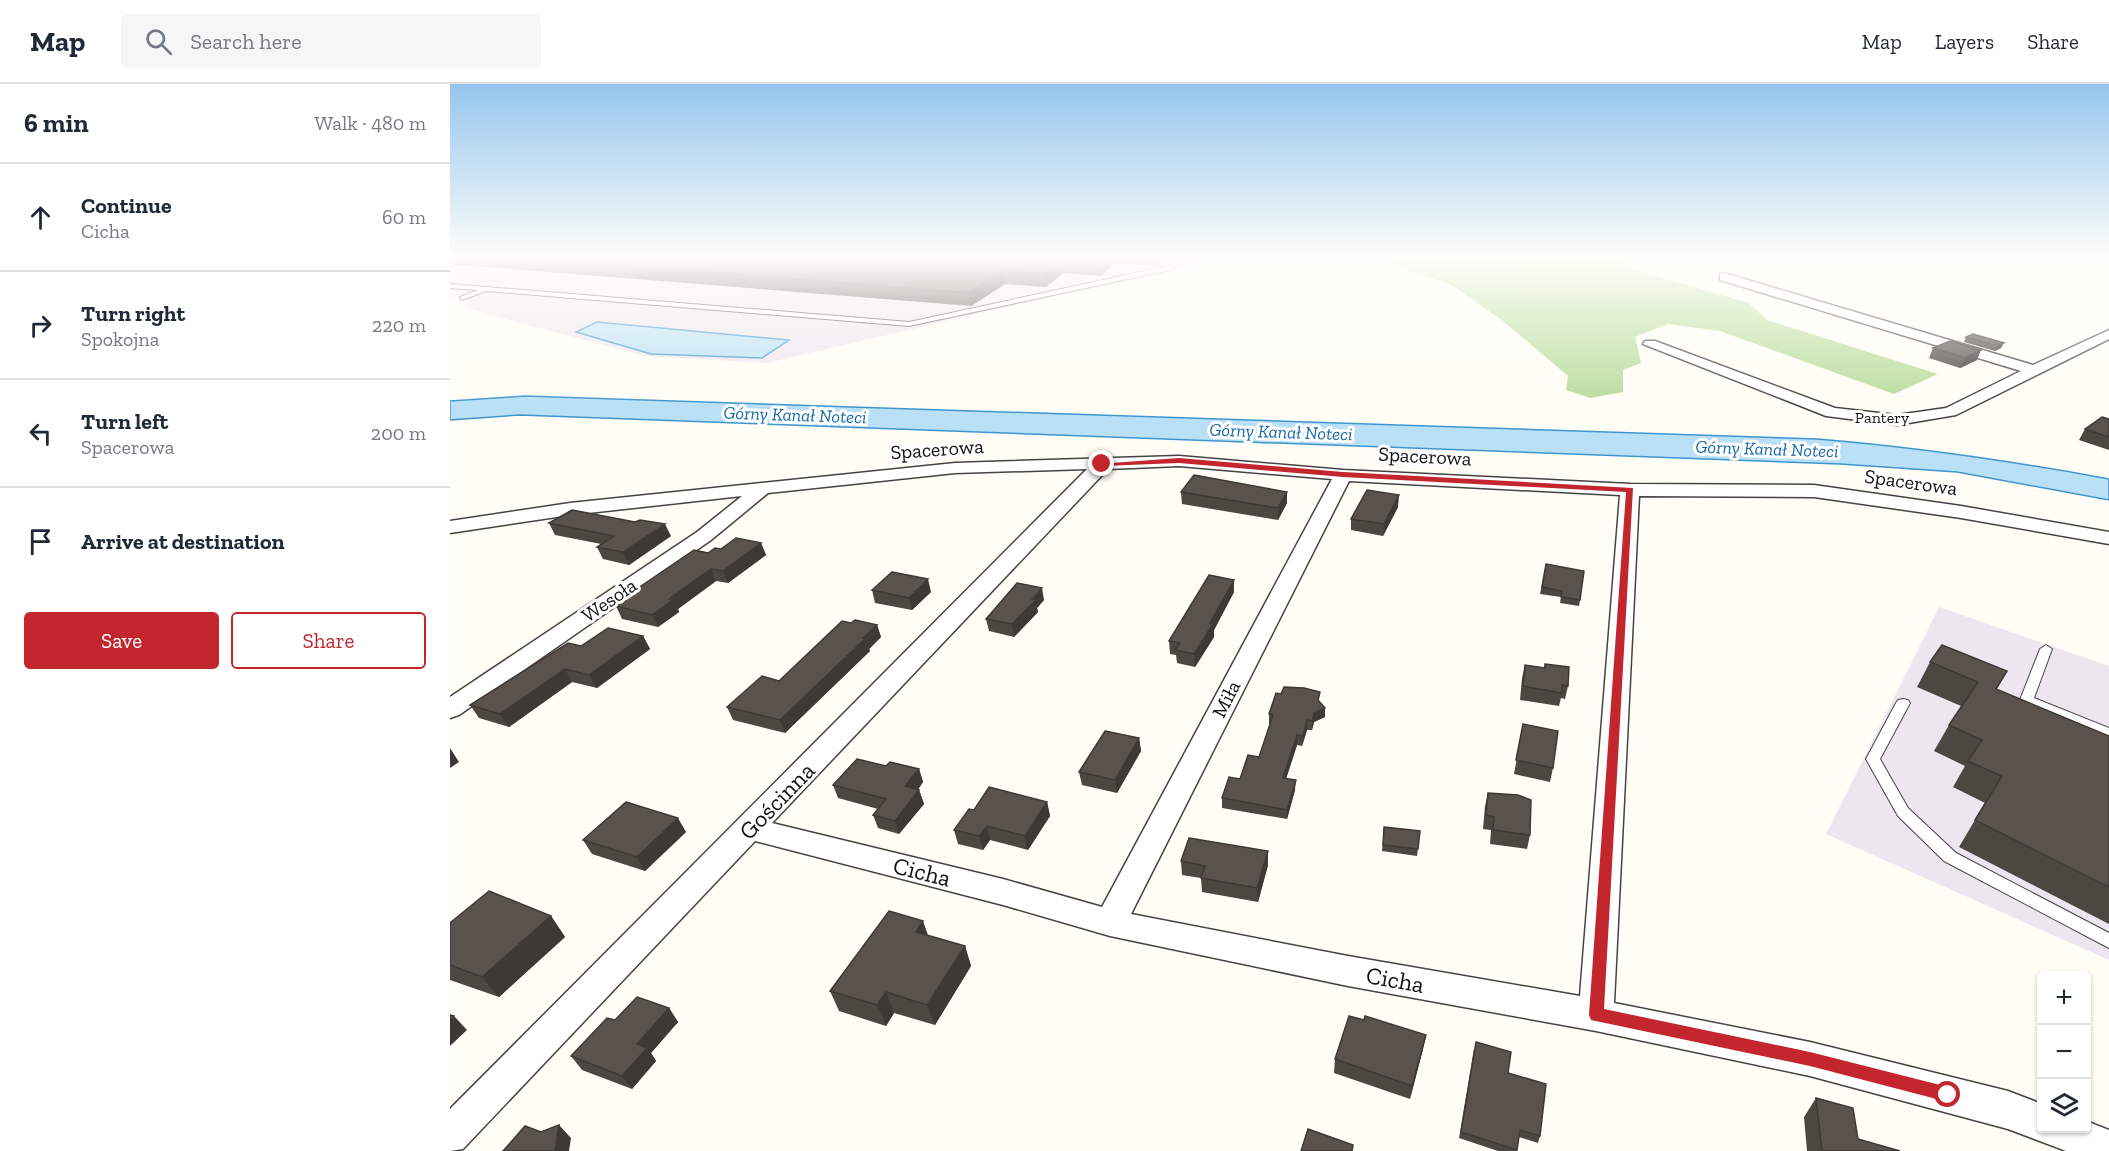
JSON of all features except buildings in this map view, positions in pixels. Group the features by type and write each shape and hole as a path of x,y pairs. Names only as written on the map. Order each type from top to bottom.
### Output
{"street":[{"path":"1826,308 2036,371"},
{"name":"Pantery","path":"1650,344 1832,413 1858,418 1897,420 1950,412 2109,334"},
{"name":"Spacerowa","path":"450,527 570,509 955,468 1179,460 1343,475 1630,490 1814,491 1961,512 2109,538"},
{"name":"Gościnna","path":"450,1136 1102,464"},
{"name":"Miła","path":"1110,923 1343,475"},
{"name":"Wesoła","path":"450,709 704,536 765,487"},
{"path":"1596,1015 1630,490"},
{"name":"Cicha","path":"750,829 1004,892 1110,923 1348,971 1596,1015 1810,1059 2008,1110 2037,1121"},
{"path":"2069,1133 2109,1149"}],"lane":[{"path":"715,308 909,324 985,308"},
{"path":"2046,649 2027,700 2109,733"},
{"path":"1903,704 1873,759 1903,812 1950,857 2109,941"}],"shaded area":[{"path":"465,308 1005,308 767,363 644,356"},
{"path":"1939,607 2109,666 2109,960 1826,834"}],"green space":[{"path":"1484,308 1754,308 1767,320 1938,374 1894,394 1720,331 1668,324 1635,337 1641,363 1623,370 1623,392 1590,398 1566,390 1568,376"}],"water":[{"path":"597,322 789,340 762,358 651,354 576,332"},
{"name":"Górny Kanał Noteci","path":"525,396 1817,439 1963,455 2109,479 2109,500 1957,472 1840,464 520,415 450,420 450,401"}],"route":[{"path":"1102,464 1179,460 1343,475 1630,490 1596,1015 1810,1059 1948,1095"}]}
